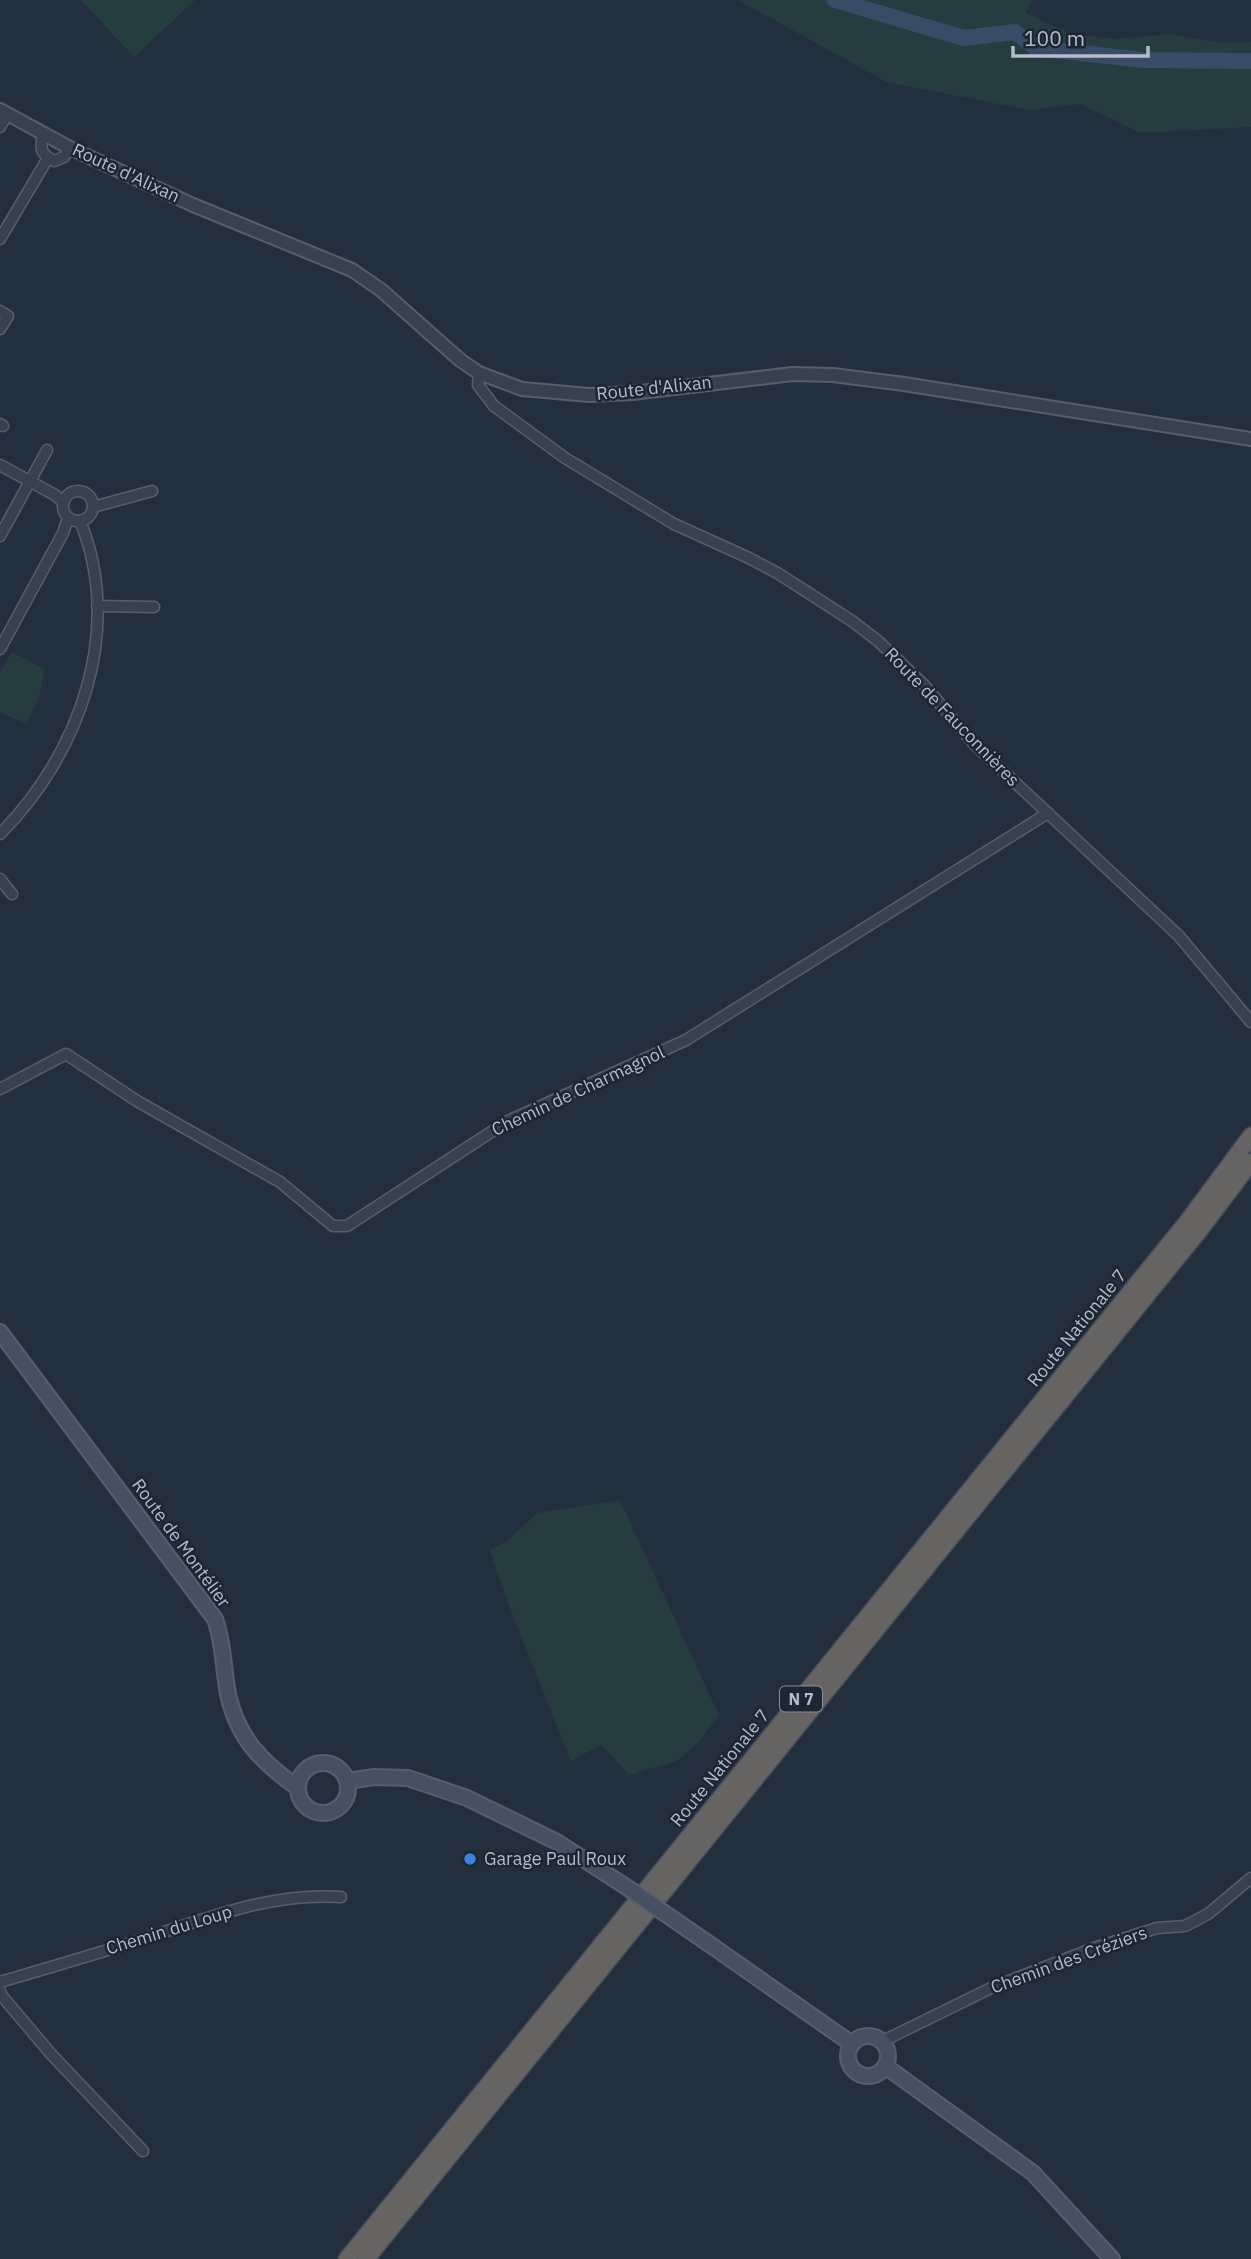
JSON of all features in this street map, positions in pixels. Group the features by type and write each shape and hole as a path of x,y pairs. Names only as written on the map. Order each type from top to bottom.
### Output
{"highway":[{"name":"Route Nationale 7","path":"347,2259 1188,1221 1251,1136"},
{"name":"Route Nationale 7","path":"366,2259 1194,1238 1251,1161"}],"main road":[{"name":"Route de Montélier","path":"0,1332 215,1619 223,1647 228,1694 239,1729 250,1747 263,1760 298,1787"},
{"path":"322,1762 338,1768 347,1781 346,1798 342,1805 327,1813 311,1810 299,1798 301,1774 307,1768 322,1762"},
{"path":"347,1781 374,1777 408,1778 467,1798 557,1842 628,1888 852,2044"},
{"path":"863,2037 881,2042 887,2053 885,2066 869,2076 856,2073 849,2062 849,2049 852,2044 863,2037"},
{"path":"885,2066 1033,2173 1112,2259"}],"street":[{"path":"0,127 4,111"},
{"name":"Route d'Alixan","path":"4,111 70,148 193,205 352,270 381,290 460,360 479,373 522,389 589,395 632,393 793,374 833,375 1251,439"},
{"path":"43,134 40,147 48,159 54,161 64,157 70,148"},
{"path":"0,239 48,159"},
{"path":"0,311 8,316 0,329"},
{"name":"Route de Fauconnières","path":"479,373 478,385 494,406 565,458 674,524 779,574 852,621 899,660 975,746 1179,936 1251,1022"},
{"path":"0,536 47,450"},
{"path":"0,465 63,502"},
{"path":"0,834 35,794 60,756 78,716 93,662 97,606 94,572 86,535 80,522 68,518 63,511 63,502 68,494 78,491 90,498 93,507 89,517 80,522"},
{"path":"93,507 152,491"},
{"path":"0,649 63,533 68,518"},
{"path":"97,606 154,607"},
{"name":"Chemin de Charmagnol","path":"0,1089 66,1055 137,1101 280,1182 333,1226 347,1226 508,1121 686,1040 1048,813"},
{"path":"0,879 12,894"},
{"name":"Chemin des Créziers","path":"881,2042 991,1988 1091,1949 1157,1928 1185,1926 1208,1914 1251,1878"},
{"name":"Chemin du Loup","path":"0,1982 236,1909 316,1895 341,1897"},
{"path":"0,1991 51,2054 143,2151"}],"green space":[{"path":"81,0 195,0 134,57"},
{"path":"738,0 1032,0 1026,13 1072,34 1113,39 1171,34 1221,43 1251,42 1251,127 1140,133 1081,104 1028,110 886,82"},
{"path":"12,652 45,669 38,700 26,724 0,712 0,673"},
{"path":"620,1500 719,1715 699,1742 677,1761 629,1775 601,1745 571,1761 489,1549 506,1542 537,1513"}],"waterway":[{"path":"835,0 964,38 1015,32 1036,48 1143,60 1251,61"}],"place":[{"name":"Garage Paul Roux","path":"470,1859"}]}
